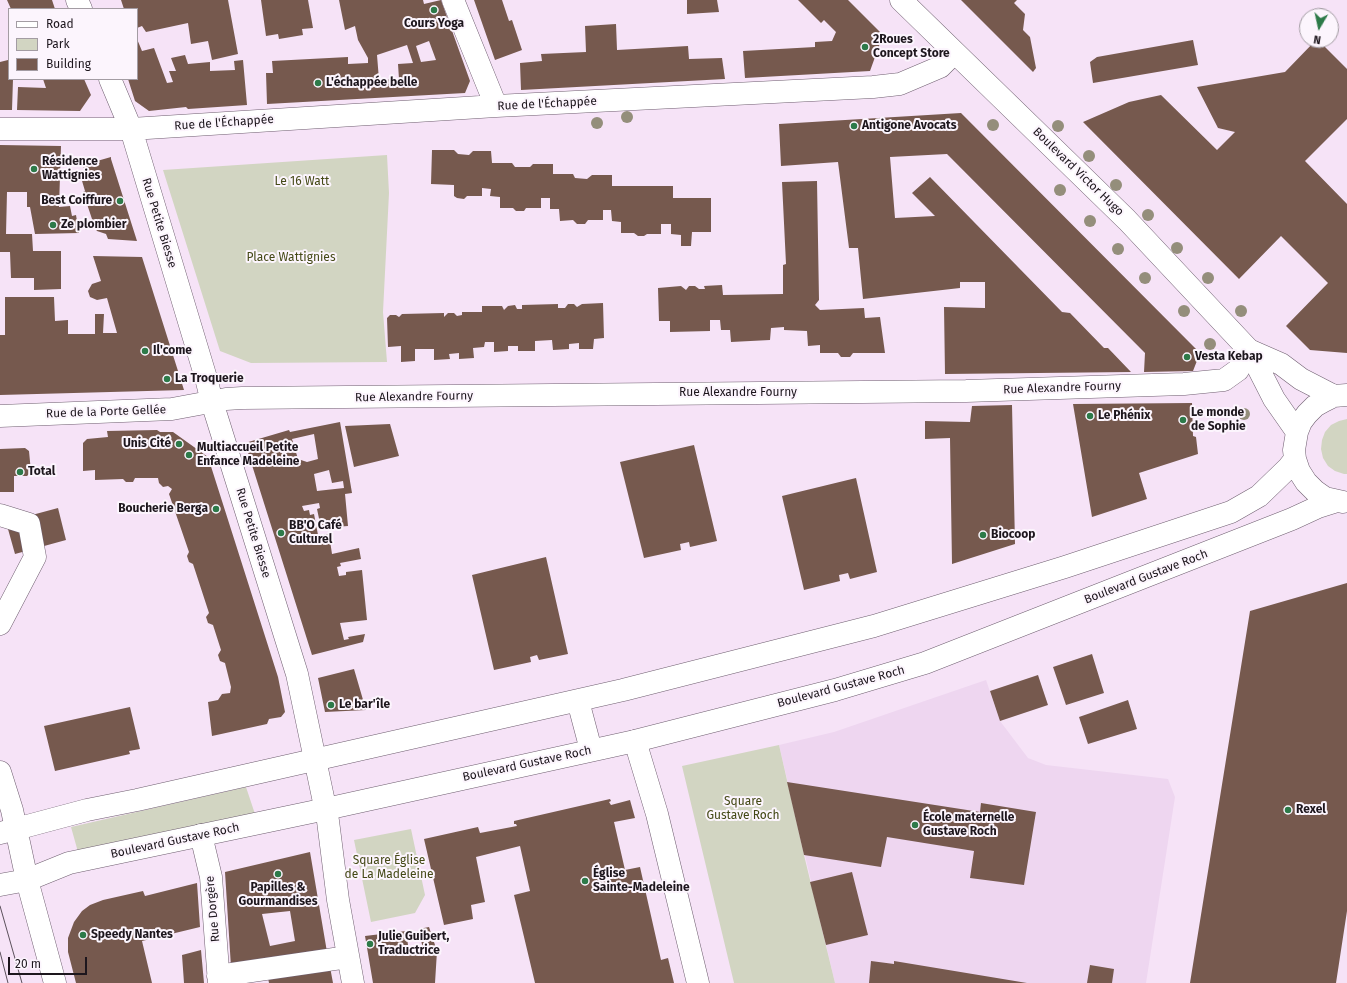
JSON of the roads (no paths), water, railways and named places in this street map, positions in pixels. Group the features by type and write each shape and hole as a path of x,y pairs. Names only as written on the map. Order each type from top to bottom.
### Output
{"main road":[{"path":"453,0 496,106"},
{"name":"Boulevard Victor Hugo","path":"901,0 1127,220 1250,350 1274,399 1297,432"},
{"name":"Rue de l'Échappée","path":"0,129 130,129 496,106 874,87 900,84 940,67 954,53"},
{"name":"Rue Petite Biesse","path":"110,80 130,129 212,402 297,674 315,760"},
{"name":"Boulevard Victor Hugo","path":"1250,350 1281,364 1302,379 1340,396"},
{"name":"Rue Alexandre Fourny","path":"212,402 226,399 966,391 1184,384 1224,380 1238,370 1250,350"},
{"path":"1340,396 1324,401 1311,410 1301,422 1295,441 1295,459 1299,471 1306,482 1315,491 1325,498 1342,502"},
{"name":"Rue de la Porte Gellée","path":"0,416 172,409 212,402"},
{"path":"8,831 87,810 578,701 874,626 1065,567 1230,512 1259,496 1288,468 1295,459"},
{"name":"Boulevard Gustave Roch","path":"0,885 27,880 69,863 326,809 635,741 835,690 925,663 1292,519 1318,507 1342,502"},
{"path":"0,515 29,524 35,557 0,624"},
{"path":"578,701 591,750"},
{"path":"635,741 657,814 698,983"},
{"path":"315,760 326,809 338,900 353,983"},
{"path":"0,772 12,810 8,831 27,880 55,983"},
{"name":"Rue Dorgère","path":"201,835 211,877 219,980"},
{"path":"219,980 348,957"}],"tram line":[{"path":"0,906 22,983"},
{"path":"0,952 8,983"}],"place":[{"name":"Cours Yoga","path":"434,10"},
{"name":"2Roues Concept Store","path":"865,47"},
{"name":"L'échappée belle","path":"318,83"},
{"name":"Antigone Avocats","path":"854,126"},
{"name":"Résidence Wattignies","path":"34,169"},
{"name":"Best Coiffure","path":"120,201"},
{"name":"Ze plombier","path":"53,225"},
{"name":"Il'come","path":"145,351"},
{"name":"Vesta Kebap","path":"1187,357"},
{"name":"La Troquerie","path":"167,379"},
{"name":"Le Phénix","path":"1090,416"},
{"name":"Le monde de Sophie","path":"1183,420"},
{"name":"Unis Cité","path":"179,444"},
{"name":"Multiaccueil Petite Enfance Madeleine","path":"189,455"},
{"name":"Total","path":"20,472"},
{"name":"Boucherie Berga","path":"216,509"},
{"name":"BB'O Café Culturel","path":"281,533"},
{"name":"Biocoop","path":"983,535"},
{"name":"Le bar'île","path":"331,705"},
{"name":"Rexel","path":"1288,810"},
{"name":"École maternelle Gustave Roch","path":"915,825"},
{"name":"Papilles & Gourmandises","path":"278,874"},
{"name":"Église Sainte-Madeleine","path":"585,881"},
{"name":"Speedy Nantes","path":"83,935"},
{"name":"Julie Guibert, Traductrice","path":"370,944"}],"park label":[{"name":"Le 16 Watt","path":"302,182"},
{"name":"Place Wattignies","path":"291,258"},
{"name":"Square Gustave Roch","path":"743,809"},
{"name":"Square Église de La Madeleine","path":"389,868"}]}
